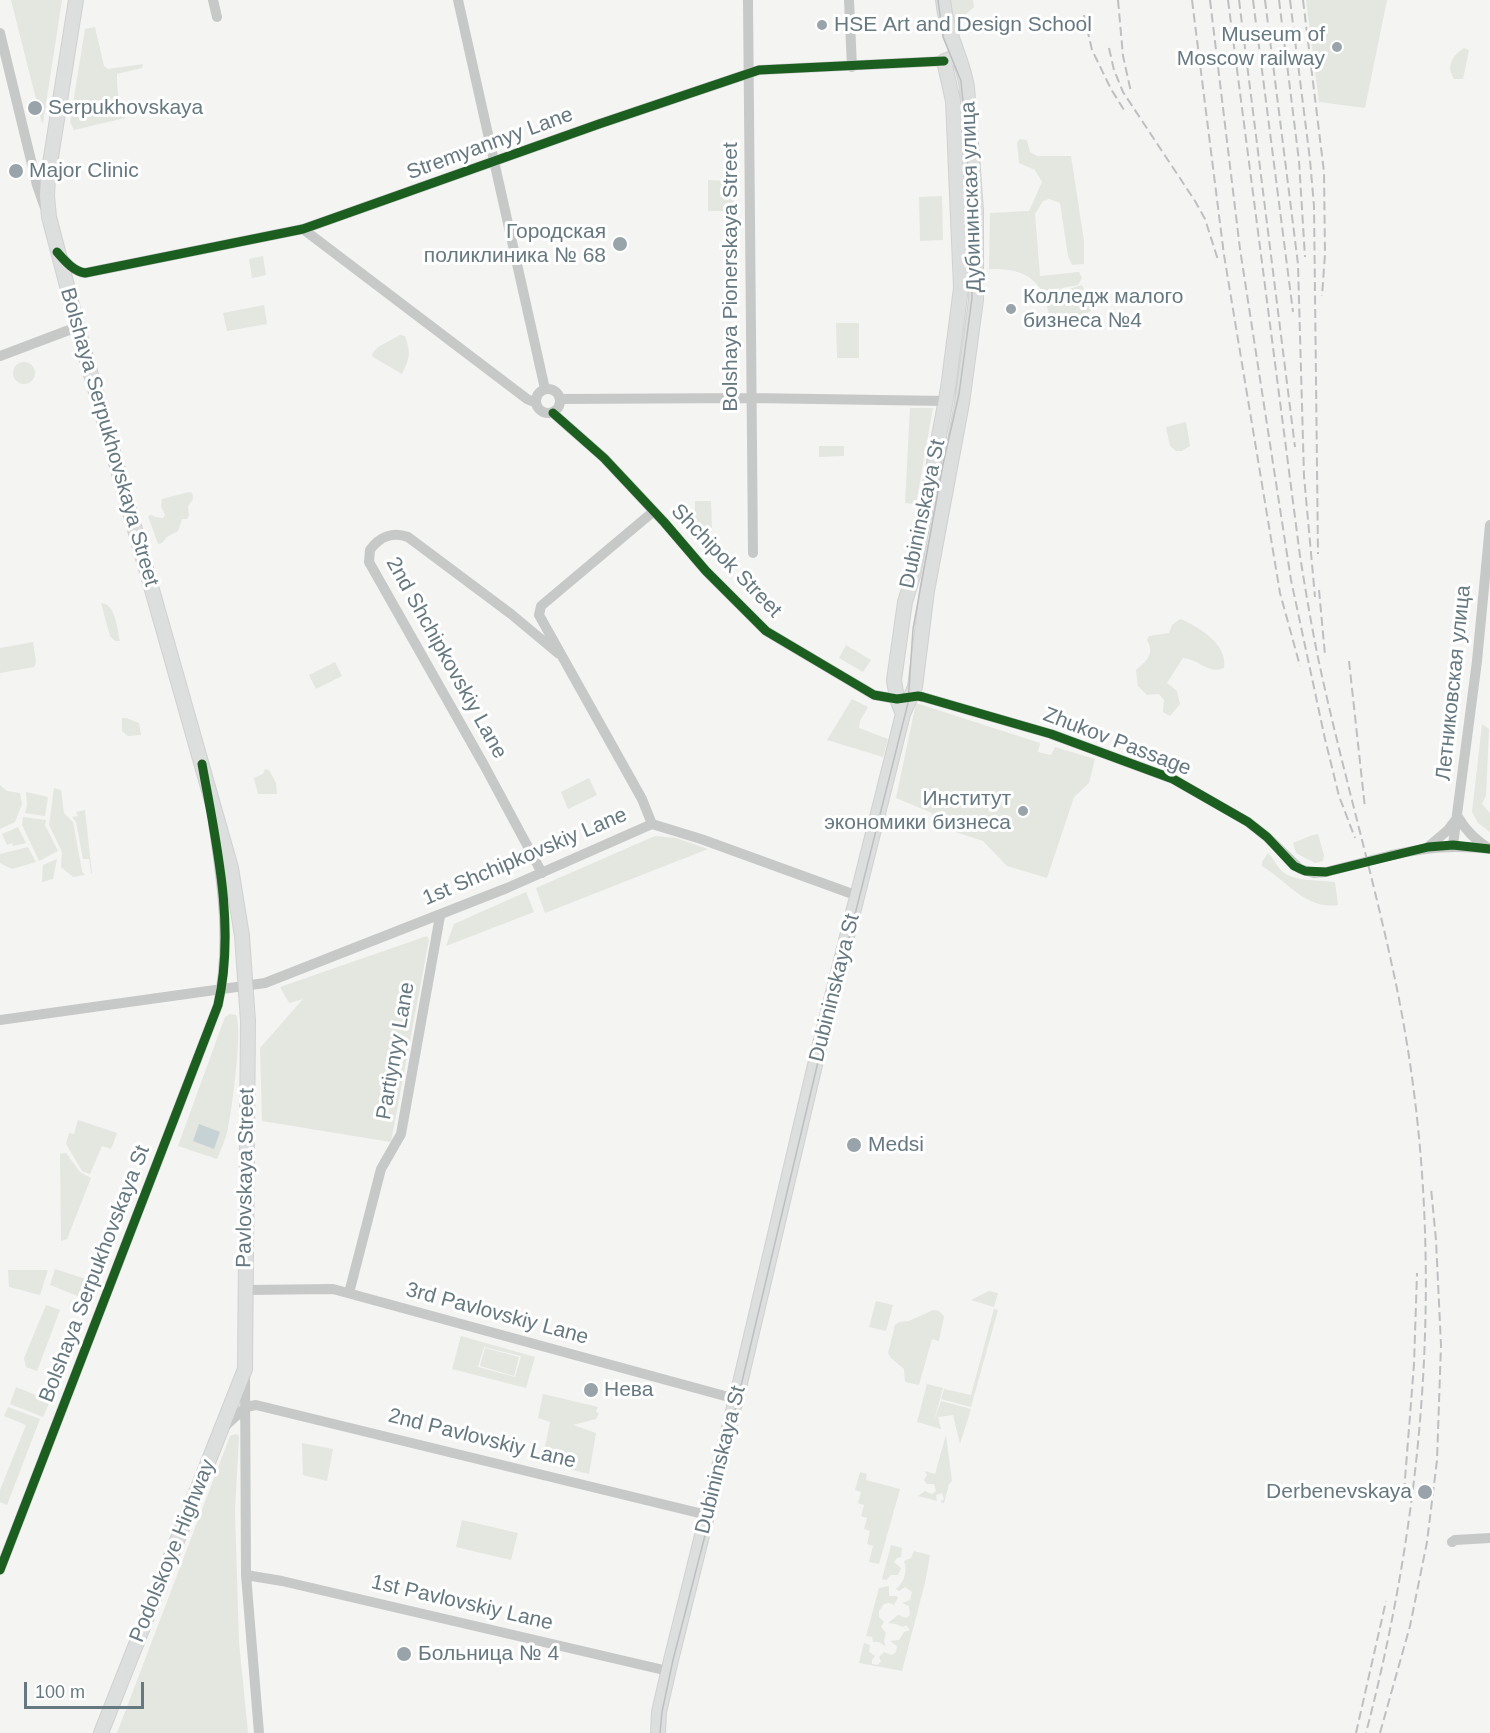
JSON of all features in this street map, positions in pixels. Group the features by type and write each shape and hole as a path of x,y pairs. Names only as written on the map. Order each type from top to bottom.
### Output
{"main road":[{"name":"Bolshaya Serpukhovskaya Street","path":"76,0 48,176 49,216 77,327 231,868 238,906 245,987"},
{"name":"Дубининская улица","path":"903,714 915,696 930,577 962,403 976,300 976,211 968,94 966,80 947,24 944,0"},
{"path":"944,61 958,56"},
{"name":"Dubininskaya St","path":"657,1733 668,1671 736,1399 819,1048 903,714 897,699 894,680 905,602 913,576 946,401 961,288 954,112 950,82 944,61"},
{"name":"Pavlovskaya Street","path":"245,987 248,1025 245,1369"},
{"name":"Podolskoye Highway","path":"101,1733 245,1369"}],"street":[{"path":"213,0 217,17"},
{"path":"458,0 545,389"},
{"name":"Bolshaya Pionerskaya Street","path":"748,0 753,553"},
{"path":"849,0 852,66"},
{"path":"0,33 37,184 49,216"},
{"name":"Stremyannyy Lane","path":"57,252 70,266 85,273 303,229 749,72 944,61"},
{"path":"303,229 527,399 536,403 542,412 553,413 559,407 561,399 557,392 545,389"},
{"path":"0,356 77,327"},
{"path":"536,403 537,396 545,389"},
{"path":"561,399 751,398 946,401"},
{"name":"Shchipok Street","path":"553,413 592,446 706,571 766,631 873,695 897,699"},
{"path":"511,614 522,615 539,611 541,606 654,512"},
{"name":"Летниковская улица","path":"1453,845 1477,661 1490,525"},
{"name":"2nd Shchipkovskiy Lane","path":"542,873 489,773 369,562 370,550 387,536 396,534 408,537 511,614 560,654"},
{"name":"1st Shchipkovskiy Lane","path":"0,1020 265,983 440,916 652,824 642,799 540,618 539,611"},
{"path":"897,699 915,696 1051,734 1173,779 1248,822 1267,837 1299,869 1314,873 1428,847 1453,845 1489,849"},
{"name":"Bolshaya Serpukhovskaya Street","path":"202,764 222,889 224,940 221,990"},
{"path":"1428,847 1448,830 1458,816 1469,833 1489,849"},
{"path":"652,824 701,839 858,896"},
{"name":"Partiynyy Lane","path":"349,1293 381,1169 401,1134 440,916"},
{"name":"Bolshaya Serpukhovskaya St","path":"0,1570 216,1011 221,990"},
{"name":"3rd Pavlovskiy Lane","path":"245,1290 333,1289 736,1399"},
{"path":"245,1369 246,1575 259,1733"},
{"name":"2nd Pavlovskiy Lane","path":"246,1407 256,1405 707,1515"},
{"path":"221,1430 246,1407"},
{"path":"221,1430 238,1427 243,1430 245,1436"},
{"path":"1452,1542 1490,1539"},
{"name":"1st Pavlovskiy Lane","path":"246,1575 282,1581 668,1671"}],"shaded area":[{"path":"11,0 62,0 43,123 42,123"},
{"path":"949,0 973,0 974,7 962,18 954,20"},
{"path":"1306,0 1387,0 1365,108 1319,102"},
{"path":"95,27 104,66 108,69 143,64 142,68 117,74 118,96 125,118 74,130 70,122 85,29"},
{"path":"1464,48 1469,50 1463,79 1454,79 1450,65 1456,54"},
{"path":"1020,139 1027,140 1030,152 1037,156 1071,156 1084,241 1084,264 1072,265 1068,256 1060,203 1049,199 1043,201 1035,214 1040,276 1079,272 1082,278 1078,285 1062,288 1063,291 1082,285 1091,311 1053,325 1043,295 1061,288 1042,291 1031,279 1019,272 989,269 990,213 1029,211 1042,182 1035,170 1019,163 1017,143"},
{"path":"708,180 734,181 734,211 708,211"},
{"path":"942,196 943,240 920,241 919,197"},
{"path":"263,256 266,275 252,278 249,259"},
{"path":"264,305 267,324 227,331 223,313"},
{"path":"836,323 859,323 859,358 837,358"},
{"path":"400,335 405,336 409,351 402,374 373,357 372,354 378,347"},
{"path":"24,362 34,369 35,373 28,383 24,384 14,377 13,373 20,363"},
{"path":"910,408 933,408 916,504 905,503"},
{"path":"1186,422 1190,446 1182,451 1176,451 1170,446 1166,427"},
{"path":"819,446 844,446 844,456 819,457"},
{"path":"192,493 193,498 188,507 187,519 182,519 178,531 158,544 148,516 163,518 165,515 161,507 162,499"},
{"path":"695,501 711,501 712,530 695,530"},
{"path":"101,603 106,604 113,612 120,641 115,641 110,636"},
{"path":"1180,619 1204,632 1217,644 1222,652 1224,668 1213,670 1183,658 1167,683 1177,691 1180,704 1170,716 1163,712 1164,700 1159,694 1147,695 1138,686 1136,670 1149,656 1150,649 1147,640 1149,636 1169,633 1172,625"},
{"path":"33,642 36,662 34,667 0,673 0,648"},
{"path":"846,645 871,660 863,672 839,658"},
{"path":"335,662 342,676 316,689 309,675"},
{"path":"852,699 868,707 860,721 859,728 888,739 883,757 827,740"},
{"path":"916,703 1040,743 1038,752 1051,755 1055,747 1095,759 1089,783 1074,797 1047,878 1007,866 983,841 931,824 932,813 896,798"},
{"path":"122,718 139,723 141,735 128,736 122,731"},
{"path":"1482,724 1489,729 1486,795 1482,804 1490,813 1490,832 1478,823 1472,812"},
{"path":"265,769 269,770 276,783 277,794 258,794 254,778 263,774"},
{"path":"589,778 597,795 568,809 561,792"},
{"path":"0,785 7,791 20,793 22,804 15,822 0,829"},
{"path":"54,788 61,790 64,813 73,822 82,871 85,875 73,877 61,867 62,852 49,825"},
{"path":"26,792 48,797 45,816 25,813"},
{"path":"85,810 92,874 89,859 83,859 76,822 72,817 78,816 76,812"},
{"path":"23,817 46,820 45,825 58,851 39,861 22,825"},
{"path":"18,827 26,843 7,845 2,834"},
{"path":"1318,834 1324,855 1323,861 1315,863 1296,853 1293,843"},
{"path":"655,836 676,838 708,849 545,913 536,888"},
{"path":"28,847 36,862 12,869 0,863 0,854"},
{"path":"1268,853 1281,870 1294,878 1335,882 1338,905 1316,903 1297,893 1262,866"},
{"path":"57,859 53,879 42,882 43,865"},
{"path":"526,892 534,912 446,946 454,924"},
{"path":"427,936 429,940 391,1142 262,1121 260,1048 303,999 289,1003 280,987"},
{"path":"230,1014 236,1015 238,1023 236,1069 228,1128 217,1159 178,1146 225,1017"},
{"path":"78,1120 117,1133 111,1149 102,1146 90,1174 82,1171 66,1144 69,1133 74,1134"},
{"path":"199,1124 220,1132 214,1149 193,1141"},
{"path":"66,1153 80,1172 91,1178 67,1239 61,1241 60,1154"},
{"path":"55,1269 95,1282 88,1300 50,1285"},
{"path":"8,1270 48,1270 40,1295 9,1287"},
{"path":"989,1291 998,1293 994,1307 971,1300"},
{"path":"876,1301 893,1305 886,1331 869,1327"},
{"path":"46,1305 60,1310 37,1371 26,1367 24,1358"},
{"path":"994,1309 998,1310 971,1407 941,1399 944,1389 971,1395"},
{"path":"933,1310 939,1311 944,1316 939,1341 932,1339 919,1385 905,1382 904,1369 888,1353 895,1325"},
{"path":"461,1336 535,1357 526,1388 452,1369","holes":["484,1347 521,1356 515,1377 478,1367"]},
{"path":"485,1348 519,1357 514,1376 480,1366"},
{"path":"927,1384 943,1388 934,1421 941,1401 971,1409 960,1444 953,1415 938,1417 941,1429 917,1422"},
{"path":"16,1387 50,1401 43,1417 10,1404"},
{"path":"543,1394 598,1407 596,1412 599,1413 596,1419 573,1425 596,1433 589,1474 542,1462 550,1422 538,1418"},
{"path":"8,1407 40,1419 7,1505 0,1502 0,1490 26,1425 4,1416"},
{"path":"236,1434 239,1436 235,1511 239,1642 248,1733 117,1733 230,1436"},
{"path":"946,1435 952,1481 944,1503 940,1502 944,1499 942,1493 936,1495 937,1501 918,1496 925,1491 932,1494 936,1491 934,1484 927,1484 924,1480 927,1475 925,1471 935,1474"},
{"path":"302,1443 333,1449 327,1481 303,1475"},
{"path":"860,1472 867,1474 866,1480 900,1489 879,1564 869,1562 873,1546 867,1544 870,1531 864,1529 867,1518 861,1516 864,1505 858,1503 861,1492 855,1490"},
{"path":"462,1520 518,1533 511,1560 456,1547"},
{"path":"891,1545 902,1548 901,1557 894,1562 901,1568 898,1575 891,1575 886,1580 882,1579"},
{"path":"914,1551 930,1555 902,1671 859,1663 864,1643 870,1645 869,1652 875,1656 872,1664 878,1665 881,1661 879,1657 884,1652 892,1655 896,1652 897,1646 890,1641 899,1640 904,1632 910,1630 906,1625 903,1627 888,1623 898,1615 906,1618 910,1615 909,1606 902,1603 910,1600 912,1592 905,1587 899,1591 896,1589 905,1576 904,1561 911,1558"},
{"path":"889,1586 889,1596 898,1598 894,1605 884,1604 879,1611 879,1617 884,1622 881,1627 886,1633 885,1646 879,1642 873,1642 872,1637 866,1636 879,1588"}],"tram line":[{"path":"660,1733 673,1660 908,703 913,629 943,464 959,394 972,298 967,146 961,81 943,37 938,0"}],"railway":[{"path":"1118,0 1123,56 1131,92"},
{"path":"1192,0 1224,255 1280,593 1300,666"},
{"path":"1210,0 1240,249 1291,580 1339,796 1355,838"},
{"path":"1228,0 1300,556 1324,685 1397,989 1413,1082 1422,1175 1426,1269 1424,1362 1417,1456 1404,1549 1387,1642 1366,1733"},
{"path":"1239,0 1295,447"},
{"path":"1253,0 1293,312"},
{"path":"1265,0 1298,264 1304,476 1315,597"},
{"path":"1279,0 1299,161 1305,257"},
{"path":"1290,0 1314,206 1318,554"},
{"path":"1303,0 1324,172 1325,254 1322,296"},
{"path":"1084,15 1092,50 1124,110"},
{"path":"1109,48 1114,70 1123,92 1195,201 1205,219 1218,260"},
{"path":"1319,590 1325,655"},
{"path":"1349,661 1365,808"},
{"path":"1380,1733 1410,1626 1427,1542 1437,1460 1441,1345 1431,1188"},
{"path":"1404,1492 1414,1364 1417,1273"},
{"path":"1356,1733 1386,1601"}],"cycle path":[{"path":"57,252 73,268 85,273 303,229 759,70 944,61"},
{"name":"Zhukov Passage","path":"553,413 604,458 706,571 766,631 874,695 897,699 923,697 1051,734 1173,779 1248,822 1267,837 1294,866 1305,871 1326,872 1428,847 1453,845 1490,849"},
{"path":"0,1570 218,1005 223,975 225,915 218,854 202,764"}],"place":[{"name":"HSE Art and Design School","path":"822,25"},
{"name":"Museum of Moscow railway","path":"1337,47"},
{"name":"Serpukhovskaya","path":"35,108"},
{"name":"Major Clinic","path":"16,171"},
{"name":"Городская поликлиника № 68","path":"620,244"},
{"name":"Колледж малого бизнеса №4","path":"1011,309"},
{"name":"Институт экономики бизнеса","path":"1023,811"},
{"name":"Medsi","path":"854,1145"},
{"name":"Нева","path":"591,1390"},
{"name":"Derbenevskaya","path":"1425,1492"},
{"name":"Больница № 4","path":"404,1654"}]}
